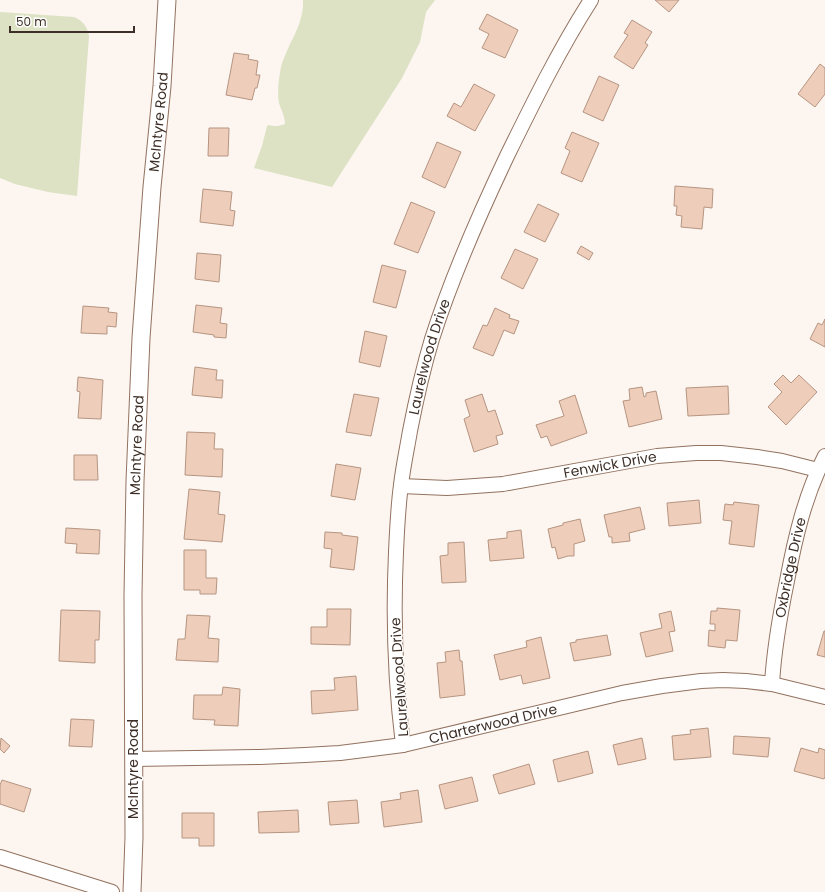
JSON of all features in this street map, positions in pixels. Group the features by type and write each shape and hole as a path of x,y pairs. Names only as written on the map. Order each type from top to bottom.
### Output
{"street":[{"name":"McIntyre Road","path":"132,892 134,837 133,596 135,473 141,338 152,187 162,86 167,0"},
{"name":"Laurelwood Drive","path":"403,745 395,654 394,600 397,536 401,486 414,410 422,377 432,339 468,242 530,108 558,54 591,0"},
{"name":"Fenwick Drive","path":"401,486 447,488 503,484 658,456 696,453 721,453 757,457 782,461 818,470"},
{"name":"Oxbridge Drive","path":"772,684 781,611 791,558 800,521 810,491 825,456"},
{"name":"Charterwood Drive","path":"133,758 260,758 340,753 403,745 622,693 701,681 723,680 772,684 825,698"},
{"path":"0,857 112,892"}],"green space":[{"path":"303,0 435,0 426,12 420,42 402,78 332,187 254,168 267,126 285,124 278,98 281,67 300,23"},
{"path":"0,12 74,17 80,20 87,29 89,36 77,196 48,192 15,184 0,178"}],"building":[{"path":"655,0 679,0 669,12"},
{"path":"487,14 518,30 505,58 482,48 489,34 479,29"},
{"path":"632,20 652,32 645,43 648,45 633,69 614,57 628,35 624,33"},
{"path":"234,53 249,55 248,59 258,61 256,75 260,75 252,100 226,95"},
{"path":"820,64 825,68 825,94 815,107 798,94"},
{"path":"599,76 619,85 603,121 583,112"},
{"path":"474,84 495,95 475,131 447,116 454,103 461,107"},
{"path":"209,128 229,128 228,156 208,156"},
{"path":"572,132 599,143 582,182 561,173 570,151 565,148"},
{"path":"437,142 461,152 445,188 422,177"},
{"path":"675,186 713,189 712,208 704,207 702,229 681,227 682,216 676,215 677,206 674,206"},
{"path":"203,189 232,192 230,210 235,211 233,226 200,222"},
{"path":"411,202 435,212 418,253 394,244"},
{"path":"538,204 559,214 545,242 524,232"},
{"path":"581,246 593,253 589,260 577,253"},
{"path":"515,249 538,259 523,289 501,278"},
{"path":"197,253 221,255 219,282 195,279"},
{"path":"382,265 406,271 396,308 373,302"},
{"path":"196,305 222,308 220,323 227,324 226,338 193,332"},
{"path":"83,306 109,308 108,312 117,313 116,327 107,326 107,334 81,333"},
{"path":"495,308 510,315 509,318 519,321 514,334 504,330 493,356 473,348 483,325 487,326"},
{"path":"825,319 825,347 810,339 818,323 822,325"},
{"path":"365,331 387,336 380,367 359,362"},
{"path":"195,367 217,370 216,380 223,380 222,398 192,395"},
{"path":"783,375 791,383 799,375 817,392 786,425 768,407 782,392 774,384"},
{"path":"78,377 103,380 101,419 78,418 80,392 77,391"},
{"path":"728,386 729,414 688,416 686,388"},
{"path":"642,387 644,397 646,396 646,393 656,391 662,419 629,427 623,401 630,400 629,389"},
{"path":"354,394 379,398 371,436 346,432"},
{"path":"482,394 488,412 495,410 503,434 496,436 498,444 474,452 464,419 470,416 465,400"},
{"path":"575,395 587,433 551,446 547,436 541,438 536,425 564,416 559,401"},
{"path":"187,432 215,433 214,449 223,449 222,477 185,475"},
{"path":"74,455 97,455 98,480 74,480"},
{"path":"336,464 361,468 355,500 331,496"},
{"path":"189,489 220,492 218,514 225,515 222,542 184,539"},
{"path":"699,500 701,523 669,526 667,503"},
{"path":"734,502 759,505 754,547 729,544 732,521 723,520 725,504 733,505"},
{"path":"640,507 645,529 629,533 630,541 612,543 612,537 609,537 604,515"},
{"path":"580,519 585,541 574,544 574,556 558,559 555,547 552,548 548,529 563,525 563,523"},
{"path":"66,528 100,530 99,554 76,553 77,544 65,543"},
{"path":"521,530 524,558 490,561 488,540 507,538 507,532"},
{"path":"325,532 342,533 342,535 358,537 354,570 330,567 332,549 324,548"},
{"path":"464,542 466,582 442,583 440,556 448,555 448,543"},
{"path":"184,550 206,550 206,578 217,578 216,594 200,594 200,590 184,590"},
{"path":"717,608 740,610 737,641 726,640 725,648 708,646 709,630 715,631 715,624 710,624 711,611 717,611"},
{"path":"327,609 351,609 350,645 311,644 311,627 327,627"},
{"path":"61,610 100,611 99,640 95,640 95,663 59,661"},
{"path":"671,611 675,631 669,632 673,651 646,657 640,633 662,628 659,614"},
{"path":"187,615 210,616 208,638 219,639 218,662 176,660 178,639 185,639"},
{"path":"825,631 825,657 817,655"},
{"path":"607,635 611,655 574,661 570,643 576,642 576,640"},
{"path":"541,637 550,678 523,684 521,675 500,680 494,655 527,647 526,641"},
{"path":"459,650 460,661 462,661 465,695 440,698 437,663 446,662 445,652"},
{"path":"356,676 358,710 312,714 311,691 335,690 334,678"},
{"path":"223,687 240,689 238,726 214,725 215,720 193,719 194,695 222,695"},
{"path":"71,719 94,720 92,747 69,746"},
{"path":"708,728 711,757 674,760 672,736 691,734 690,730"},
{"path":"734,736 770,738 768,757 733,754"},
{"path":"1,738 10,746 4,753 0,749"},
{"path":"642,738 646,759 618,765 613,745"},
{"path":"801,748 818,753 819,748 825,750 824,779 794,771"},
{"path":"588,751 593,773 558,782 553,760"},
{"path":"529,764 535,784 499,794 493,775"},
{"path":"472,777 478,801 445,809 439,785"},
{"path":"2,780 31,789 24,812 0,804 0,785"},
{"path":"418,790 422,822 384,827 381,802 401,799 400,793"},
{"path":"357,800 359,823 330,825 328,802"},
{"path":"298,810 299,832 259,833 258,812"},
{"path":"182,813 214,813 214,846 199,846 199,838 182,838"}]}
